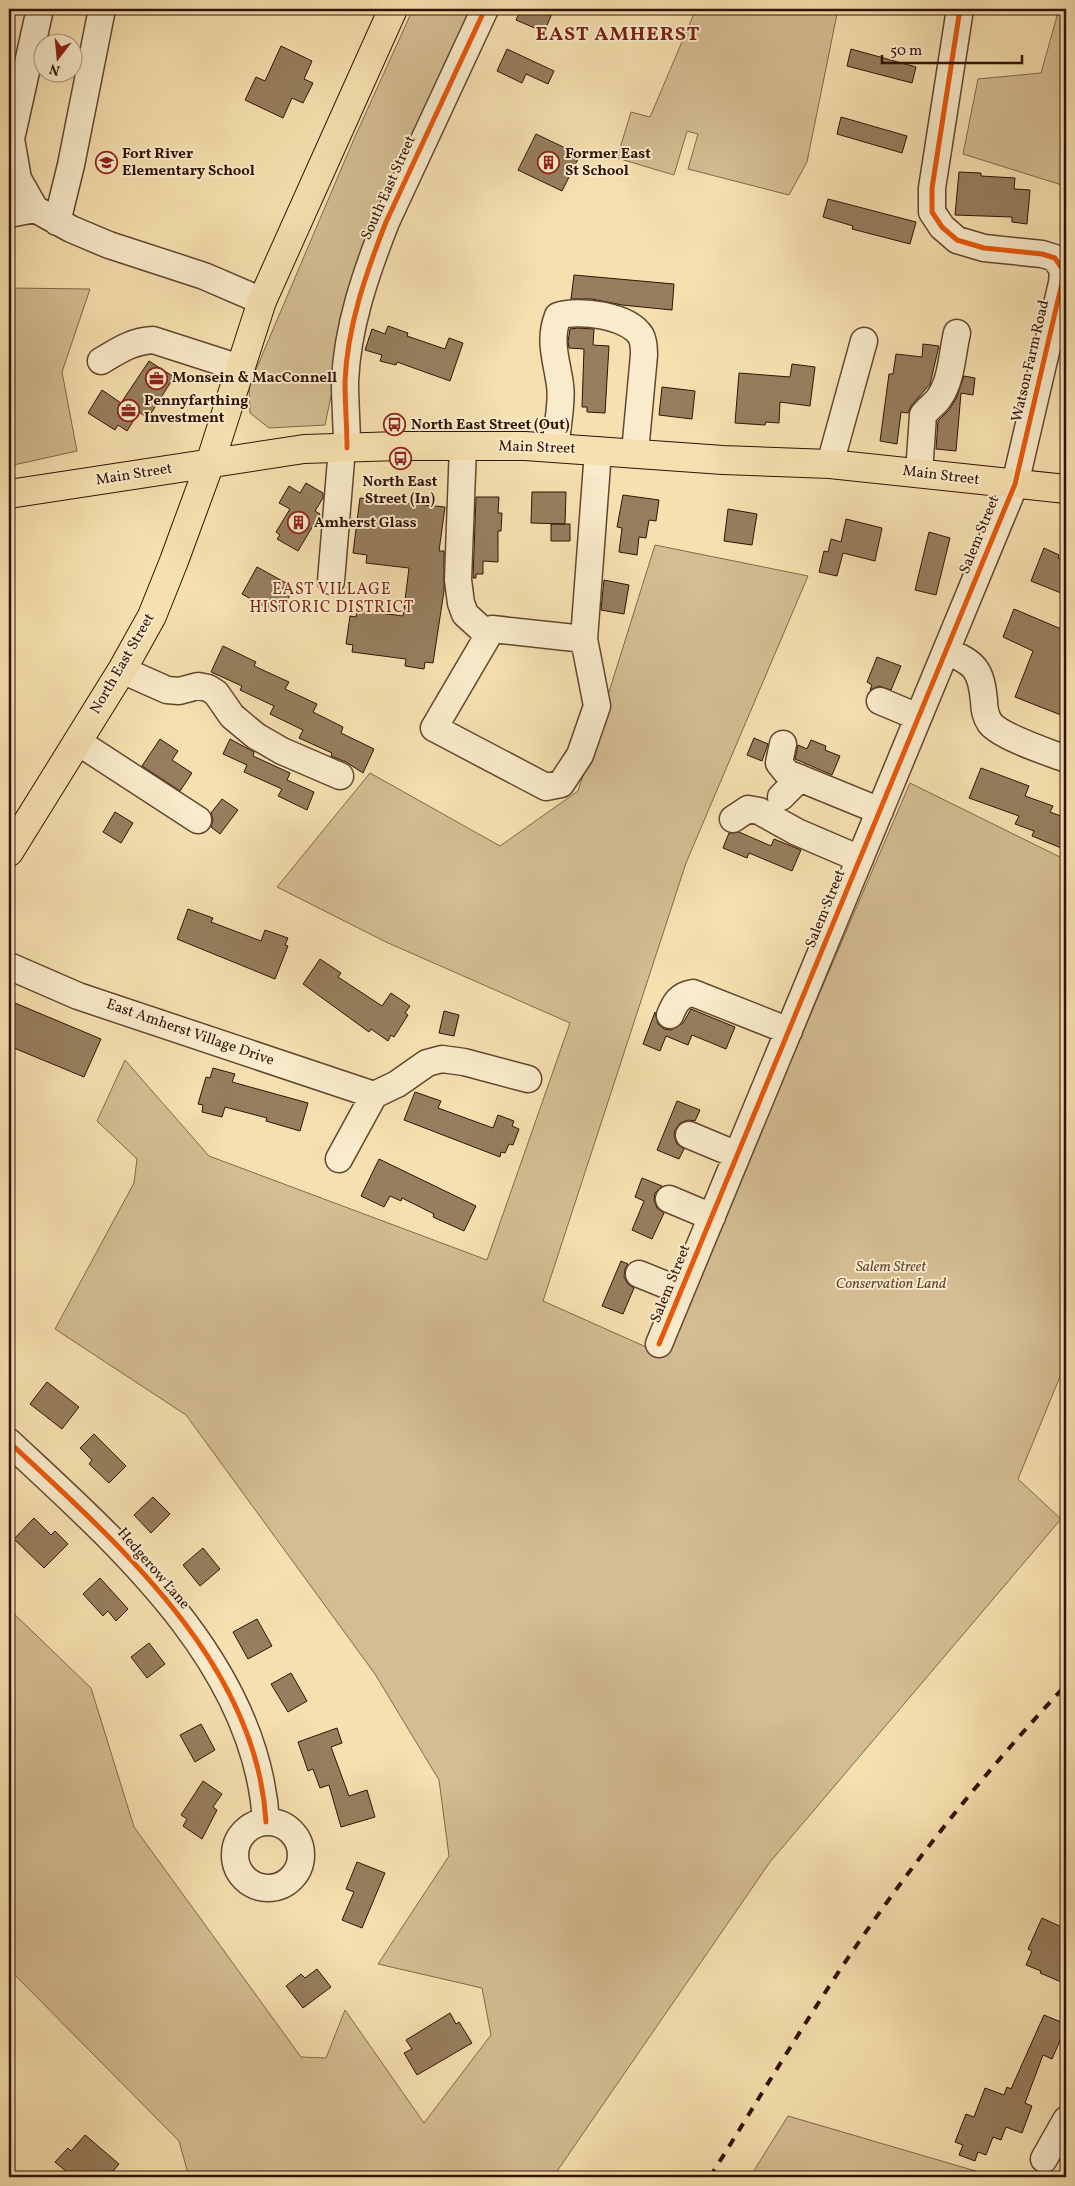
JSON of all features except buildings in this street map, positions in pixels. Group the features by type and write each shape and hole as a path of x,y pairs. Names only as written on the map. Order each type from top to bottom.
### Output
{"main road":[{"path":"210,463 262,301 394,9"},
{"name":"Main Street","path":"9,494 304,449 462,446 556,447 723,460 830,464 1066,489"},
{"name":"North East Street","path":"13,837 78,742 152,616 210,463"}],"street":[{"path":"40,9 11,139 18,180 46,215"},
{"path":"46,215 71,165 102,9"},
{"name":"South East Street","path":"331,581 345,448 345,382 356,310 372,256 386,222 485,9"},
{"name":"Watson Farm Road","path":"960,9 932,188 932,212 942,227 957,240 984,248 1042,254 1055,258 1063,270 1062,283 1015,484"},
{"path":"9,214 46,215 110,245 204,276 262,301"},
{"path":"556,447 561,386 553,355 554,325 558,316 570,312 608,316 632,326 641,336 644,355 635,452"},
{"path":"919,473 923,415 940,398 947,382 956,333"},
{"path":"101,361 133,343 152,340 240,368"},
{"path":"830,464 864,341"},
{"path":"462,446 458,580 461,603 465,614 488,635"},
{"path":"584,639 492,628 434,728 546,787 560,784 580,755 597,706 584,639 598,451"},
{"name":"Salem Street","path":"659,1344 1015,484"},
{"path":"946,651 966,660 977,669 982,681 984,709 990,722 1001,732 1066,759"},
{"path":"122,670 167,690 179,691 198,686 208,688 216,693 232,716 256,736 282,751 340,776"},
{"path":"880,701 918,717"},
{"path":"78,742 198,820"},
{"path":"783,744 779,762 787,773 880,810"},
{"path":"781,797 800,778"},
{"path":"733,819 748,809 759,811 797,832 860,859"},
{"name":"East Amherst Village Drive","path":"9,966 78,996 374,1095"},
{"path":"670,1015 681,996 693,993 789,1030"},
{"path":"339,1159 374,1095 397,1084 427,1063 442,1059 464,1062 528,1079"},
{"path":"689,1135 738,1155"},
{"path":"669,1199 712,1217"},
{"path":"639,1274 681,1291"},
{"name":"Hedgerow Lane","path":"9,1442 101,1528 139,1567 203,1650 226,1687 245,1725 260,1774 266,1822"},
{"path":"1044,2159 1066,2120"}],"green space":[{"path":"413,9 477,9 345,329 325,425 269,428 250,413 249,386 354,139"},
{"path":"696,9 838,9 807,162 789,195 688,169 698,134 687,131 674,175 617,158 631,112 650,117"},
{"path":"1059,9 1066,9 1066,188 1065,186 963,154 978,79 1041,73"},
{"path":"9,288 90,289 62,372 77,451 9,466"},
{"name":"Salem Street Conservation Land","path":"655,545 808,576 686,863 543,1301 664,1355 910,783 1066,860 1066,1362 1018,1479 1061,1519 770,1862 553,2177 189,2177 179,2141 9,1969 9,1609 91,1688 134,1827 301,2057 326,2058 345,2010 424,2123 491,2035 482,1988 378,1964 449,1856 439,1780 375,1674 186,1415 55,1329 134,1183 137,1159 97,1121 125,1060 209,1156 487,1260 570,1023 386,942 277,887 370,773 500,846 578,791"},
{"path":"788,2116 996,2177 750,2177"}],"railway":[{"path":"710,2177 815,2009 884,1906 1002,1756 1066,1685"}],"cycle path":[{"path":"347,448 345,382 349,341 371,261 386,222 485,9"},
{"path":"659,1344 1015,484 1062,283 1063,270 1055,258 1042,254 984,248 957,240 942,227 932,212 932,188 960,9"},
{"path":"9,1442 135,1565 175,1610 209,1659 237,1710 257,1764 266,1822"}],"place":[{"name":"Fort River Elementary School","path":"106,163"},
{"name":"Former East St School","path":"549,163"},
{"name":"Monsein & MacConnell","path":"156,378"},
{"name":"Pennyfarthing Investment","path":"128,410"},
{"name":"North East Street (Out)","path":"395,425"},
{"name":"North East Street (In)","path":"400,459"},
{"name":"Amherst Glass","path":"298,523"}],"district":[{"name":"EAST AMHERST","path":"618,35"},
{"name":"EAST VILLAGE HISTORIC DISTRICT","path":"332,599"}]}
